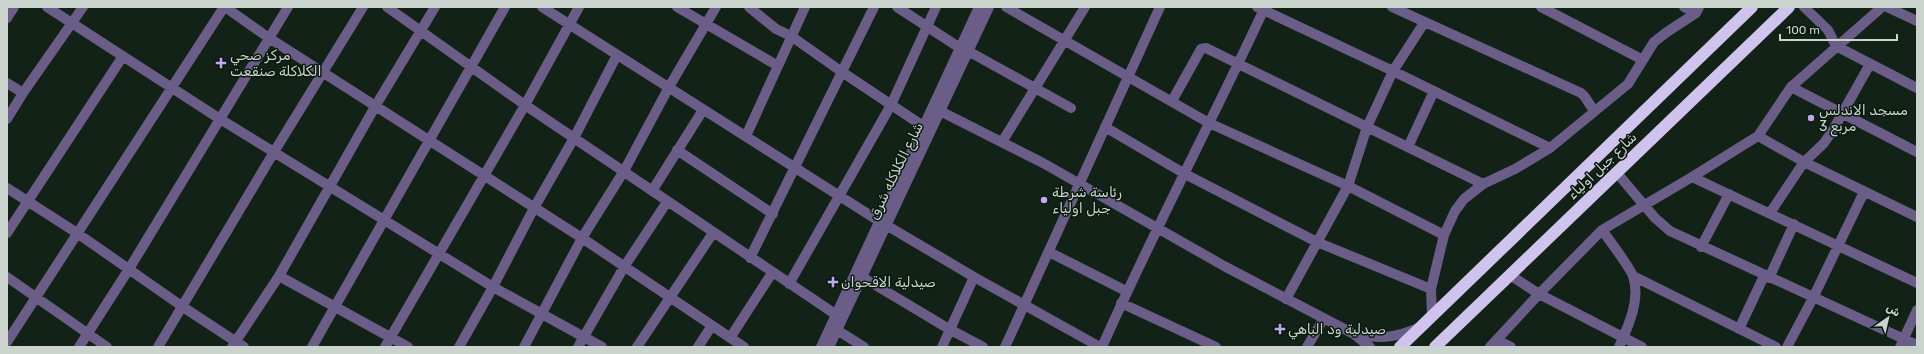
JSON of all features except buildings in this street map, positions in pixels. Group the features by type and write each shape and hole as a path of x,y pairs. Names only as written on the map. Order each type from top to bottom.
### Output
{"highway":[{"name":"شارع جبل اولياء","path":"1400,347 1752,7"},
{"name":"شارع جبل اولياء","path":"1435,347 1789,7"}],"street":[{"path":"7,18 14,7"},
{"path":"47,7 220,119 493,287 602,347"},
{"path":"7,120 23,93 83,7"},
{"path":"7,342 225,7 269,38 582,238 711,327 744,347"},
{"path":"79,347 129,269 288,7"},
{"path":"158,347 274,152 363,7"},
{"path":"387,7 420,32 525,105 788,284 835,314"},
{"path":"7,188 77,233 237,345 279,276 376,105 435,7"},
{"path":"312,347 334,305 505,7"},
{"path":"542,7 617,56 795,166 882,223 1101,347 1126,291 1238,64 1262,8 1550,148"},
{"path":"385,347 525,105 579,7"},
{"path":"677,7 778,66"},
{"path":"524,347 543,315 582,238 624,172 669,87 716,7"},
{"path":"749,7 776,29 791,36 923,126"},
{"path":"746,136 805,7"},
{"path":"750,258 874,7"},
{"path":"897,7 964,50 1071,108"},
{"path":"788,284 891,105 936,7"},
{"name":"شارع الكلاكله شرق","path":"821,347 835,314 940,111 979,7"},
{"name":"شارع الكلاكله شرق","path":"829,347 862,277 882,223 923,126 989,7"},
{"path":"1006,7 1209,123 1348,186 1444,235"},
{"path":"1002,142 1085,7"},
{"path":"1005,347 1160,7"},
{"path":"1392,7 1424,23 1581,93 1594,111"},
{"path":"1541,7 1643,60"},
{"path":"1684,7 1698,10"},
{"path":"1804,7 1828,30 1836,46 1870,64 1916,84"},
{"path":"1494,344 1539,294 1602,230 1692,178 1758,136 1790,87 1882,7"},
{"path":"1888,7 1917,22"},
{"path":"1432,316 1431,289 1444,235 1455,211 1464,199 1483,184 1515,169 1550,148 1628,84 1654,42 1698,10"},
{"path":"1286,298 1348,186 1367,127 1393,71 1424,23"},
{"path":"1172,101 1203,48 1483,184"},
{"path":"7,233 123,56"},
{"path":"459,347 493,287 534,208 574,138 617,56"},
{"path":"1770,213 1804,162 1824,143 1843,115 1870,64"},
{"path":"7,83 23,93"},
{"path":"1790,87 1917,152"},
{"path":"1408,147 1434,91"},
{"path":"652,191 703,110"},
{"path":"940,111 1002,142 1157,229 1354,334 1370,347"},
{"path":"1105,127 1185,174 1317,242 1431,289"},
{"path":"1758,136 1804,162 1917,217"},
{"path":"677,150 773,214"},
{"path":"1617,173 1644,205 1670,231 1701,247 1813,298 1902,343 1917,345"},
{"path":"1692,178 1794,224 1917,283"},
{"path":"1787,347 1813,298 1864,192"},
{"path":"1701,247 1729,194"},
{"path":"578,347 624,267 667,202"},
{"path":"1739,328 1794,224"},
{"path":"1602,230 1633,276 1635,291 1634,306 1621,342"},
{"path":"637,347 713,233"},
{"path":"1049,252 1126,291"},
{"path":"730,338 772,273"},
{"path":"1510,275 1539,294 1621,342 1642,347"},
{"path":"279,276 408,347"},
{"path":"942,347 974,276"},
{"path":"1633,276 1776,347"},
{"path":"7,277 106,347"},
{"path":"862,277 949,329 983,347"},
{"path":"1121,303 1216,347"},
{"path":"1902,343 1917,310"},
{"path":"1307,347 1324,318"},
{"path":"698,347 711,327"},
{"path":"1354,334 1374,338 1386,338 1396,337 1419,328"},
{"path":"838,330 864,347"},
{"path":"1494,344 1511,347"}],"place":[{"name":"مركز صحي الكلاكلة صنقعت","path":"221,63"},
{"name":"مسجد الاندلس مربع 3","path":"1811,118"},
{"name":"رئاسة شرطة جبل اولياء","path":"1044,200"},
{"name":"صيدلية الاقحوان","path":"833,282"},
{"name":"صيدلية ود الباهي","path":"1280,329"}]}
